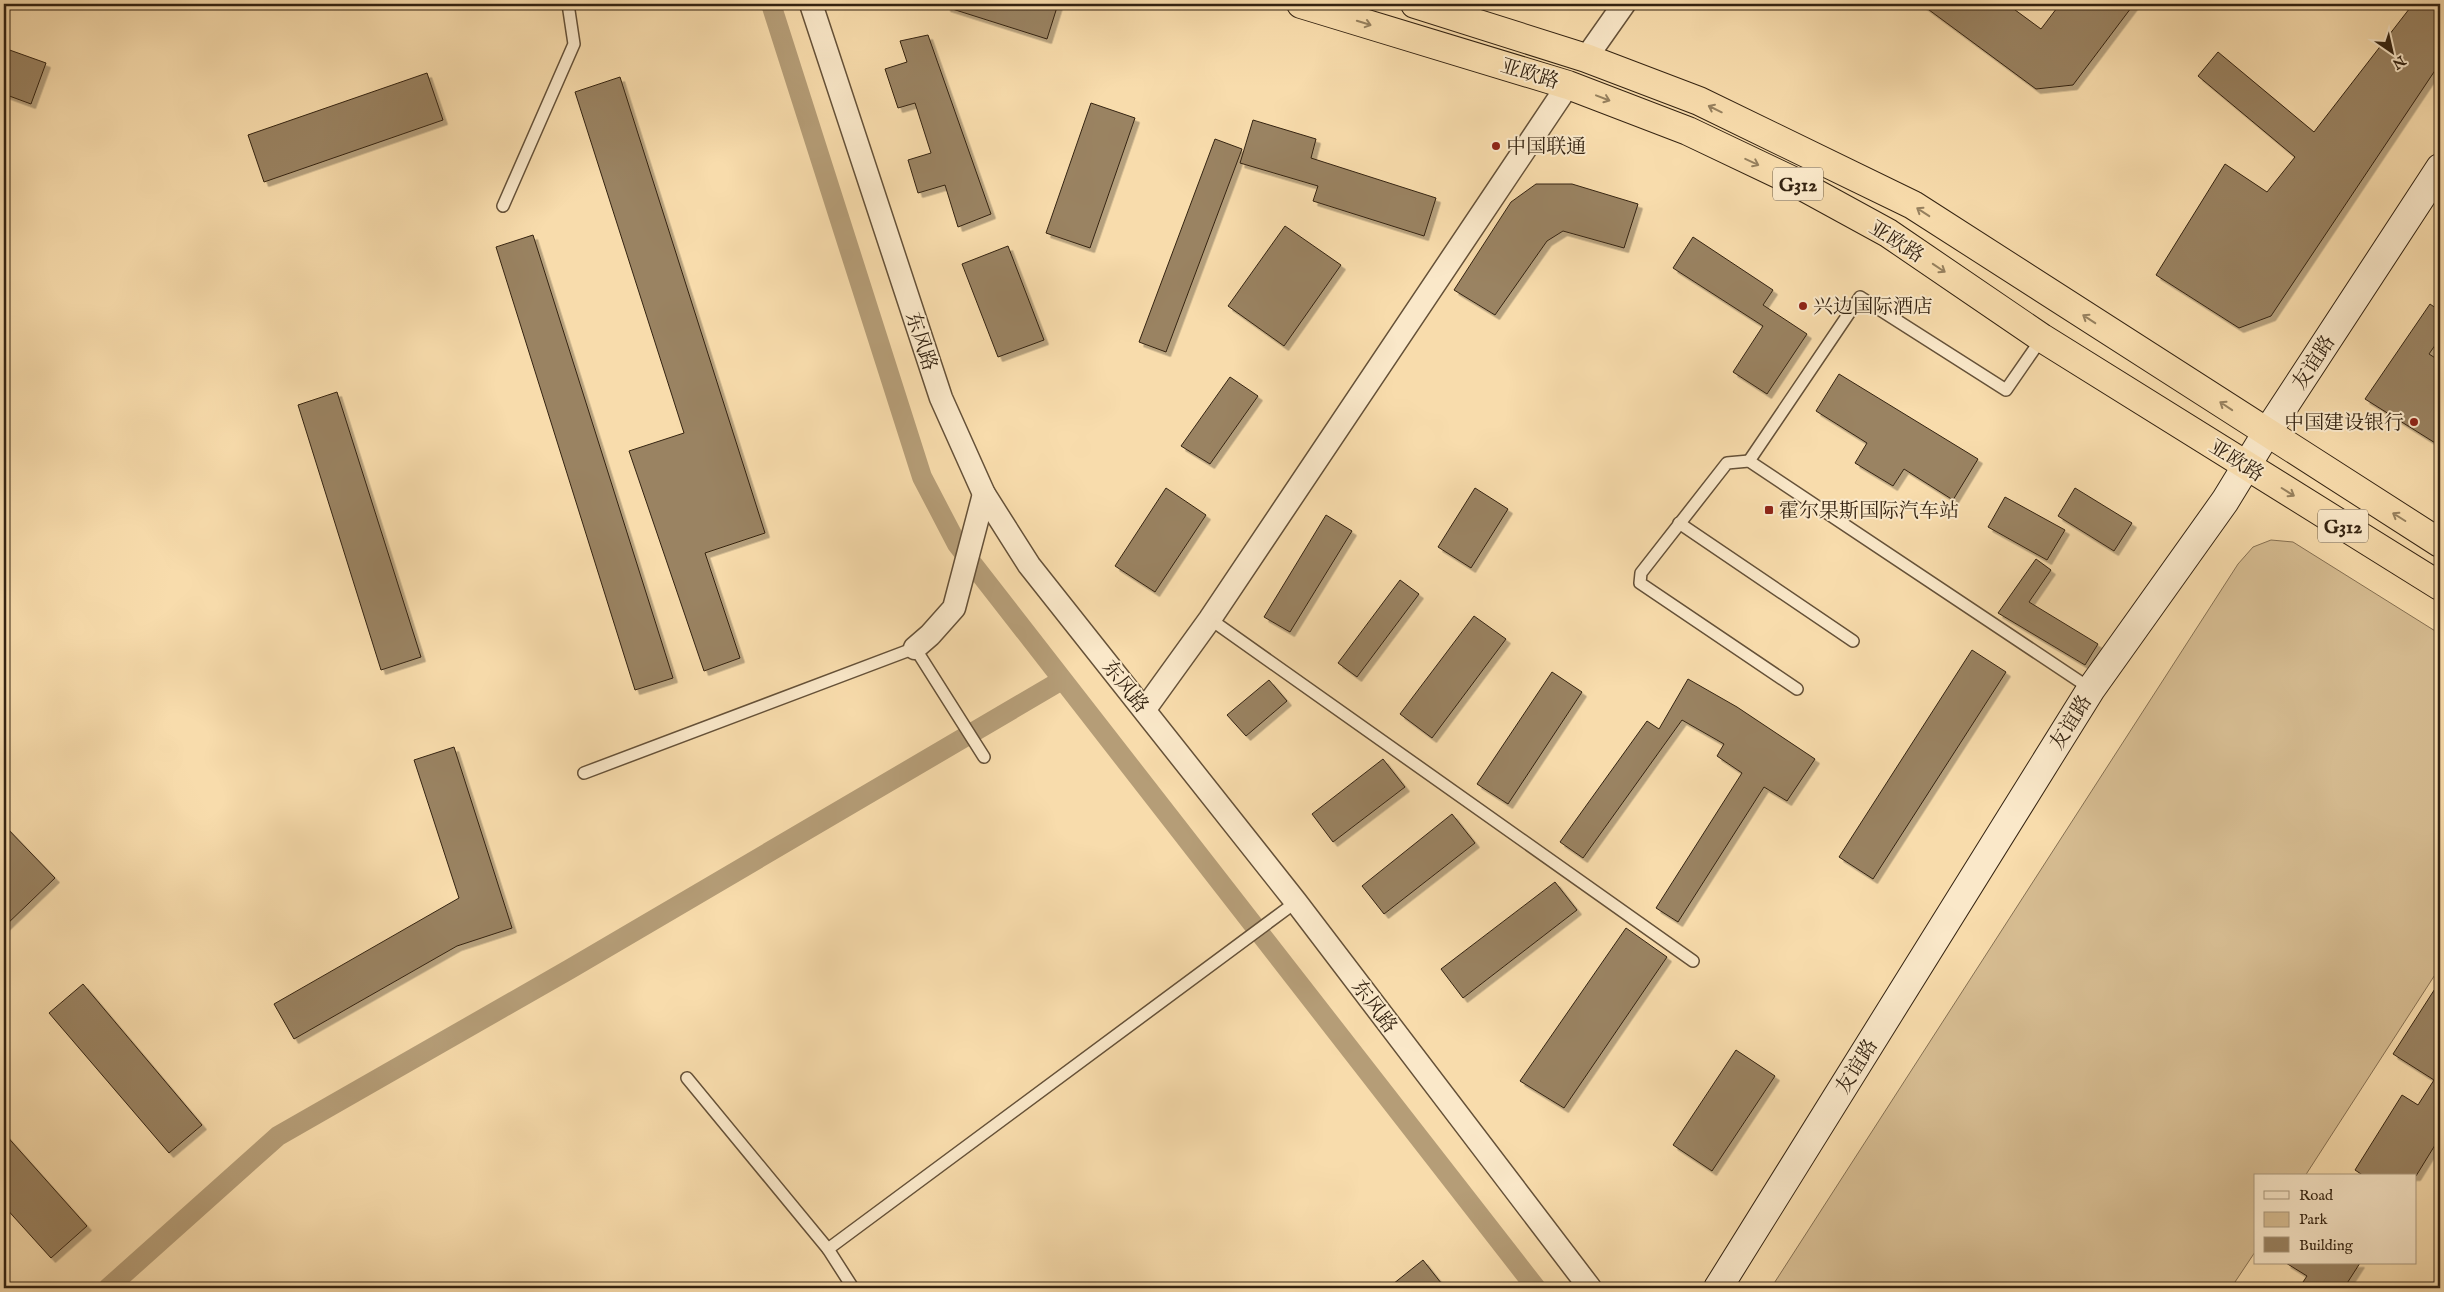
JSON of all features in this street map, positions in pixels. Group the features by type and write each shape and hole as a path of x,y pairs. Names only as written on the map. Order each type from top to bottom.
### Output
{"highway":[{"name":"亚欧路","path":"1301,4 1568,85 1688,131 1793,181 1888,234 2042,338 2440,586"},
{"name":"亚欧路","path":"1416,4 1586,58 1699,101 1913,205 2266,434 2440,543"}],"street":[{"name":"东风路","path":"811,4 942,398 984,494 1029,564 1296,902 1590,1288"},
{"path":"1586,58 1624,4"},
{"path":"1145,709 1210,619 1568,85"},
{"name":"友谊路","path":"1718,1288 2091,689 2225,501 2266,434 2440,168"},
{"path":"915,648 930,635 954,608 984,494"}],"lane":[{"path":"503,206 574,44 568,4"},
{"path":"1749,462 1860,297 2006,390 2042,338"},
{"path":"1797,689 1642,586 1640,580 1641,573 1724,464 1749,462 2091,689"},
{"path":"1679,523 1852,641"},
{"path":"1210,619 1693,961"},
{"path":"584,773 915,648 964,722 984,757"},
{"path":"828,1249 1296,902"},
{"path":"687,1078 828,1249 853,1288"}],"green space":[{"path":"2271,540 2293,542 2440,634 2440,967 2306,1174 2254,1174 2254,1254 2231,1288 1771,1288 2238,564 2253,547"}],"building":[{"path":"946,4 1058,4 1047,39 946,7"},
{"path":"1921,4 2007,4 2041,29 2060,4 2134,4 2073,85 2036,89"},
{"path":"2413,4 2440,4 2440,63 2271,316 2239,328 2156,275 2225,164 2267,192 2295,157 2198,76 2218,52 2314,132"},
{"path":"928,35 991,214 958,227 945,185 918,193 908,160 931,153 915,103 898,108 885,69 907,62 900,41"},
{"path":"4,48 46,63 31,104 4,94"},
{"path":"427,73 443,120 264,182 248,135"},
{"path":"620,77 765,533 705,553 740,658 704,671 629,451 684,433 575,92"},
{"path":"1091,103 1135,118 1090,248 1046,233"},
{"path":"1253,120 1316,139 1311,158 1436,198 1424,236 1313,201 1318,186 1240,163"},
{"path":"1215,139 1242,149 1166,352 1139,342"},
{"path":"1536,184 1572,184 1638,204 1624,248 1563,231 1547,241 1495,315 1454,290 1511,202"},
{"path":"1285,226 1341,265 1284,346 1228,306"},
{"path":"533,235 673,678 635,690 496,247"},
{"path":"1693,237 1773,290 1763,305 1807,334 1767,394 1733,372 1763,326 1673,268"},
{"path":"1008,246 1044,340 998,357 962,264"},
{"path":"2430,304 2440,311 2440,338 2429,354 2440,361 2440,446 2365,399"},
{"path":"1839,374 1978,459 1953,500 1904,469 1893,486 1855,463 1867,443 1816,411"},
{"path":"1230,377 1258,396 1210,464 1181,446"},
{"path":"337,392 421,657 381,670 298,405"},
{"path":"1166,488 1206,515 1155,592 1115,566"},
{"path":"1475,488 1508,509 1471,568 1438,547"},
{"path":"2075,488 2132,523 2114,551 2058,516"},
{"path":"2005,497 2065,530 2047,560 1988,527"},
{"path":"1326,515 1352,531 1290,632 1264,617"},
{"path":"2036,559 2051,570 2029,602 2098,644 2085,665 1998,613"},
{"path":"1400,580 1419,594 1357,677 1338,663"},
{"path":"1474,616 1506,639 1432,738 1400,714"},
{"path":"1972,650 2006,672 1873,879 1839,857"},
{"path":"1552,672 1582,692 1508,804 1477,784"},
{"path":"1688,679 1737,707 1815,759 1787,801 1764,787 1678,922 1656,908 1742,773 1717,756 1724,744 1682,720 1583,858 1560,842 1647,721 1659,729"},
{"path":"1269,680 1287,701 1246,736 1227,715"},
{"path":"454,747 512,928 457,946 294,1039 274,1004 459,898 414,760"},
{"path":"1383,759 1405,787 1333,842 1312,814"},
{"path":"1452,814 1475,843 1384,914 1362,886"},
{"path":"4,825 55,878 4,927"},
{"path":"1555,882 1577,910 1463,998 1441,969"},
{"path":"1626,928 1667,957 1564,1108 1520,1081"},
{"path":"2440,981 2440,1137 2416,1176 2416,1174 2361,1174 2355,1170 2402,1095 2418,1105 2434,1080 2393,1054"},
{"path":"83,984 202,1125 169,1153 49,1013"},
{"path":"1736,1050 1775,1076 1712,1171 1673,1145"},
{"path":"4,1133 87,1226 51,1258 4,1206"},
{"path":"1423,1260 1445,1288 1388,1288"},
{"path":"2288,1264 2359,1264 2344,1288 2299,1288 2307,1276"}],"waterway":[{"path":"771,4 922,477 957,544 1536,1288"},
{"path":"108,1288 278,1136 570,969 1062,680"}],"place":[{"name":"中国联通","path":"1496,146"},
{"name":"兴边国际酒店","path":"1803,306"},
{"name":"中国建设银行","path":"2414,422"},
{"name":"霍尔果斯国际汽车站","path":"1769,510"}]}
